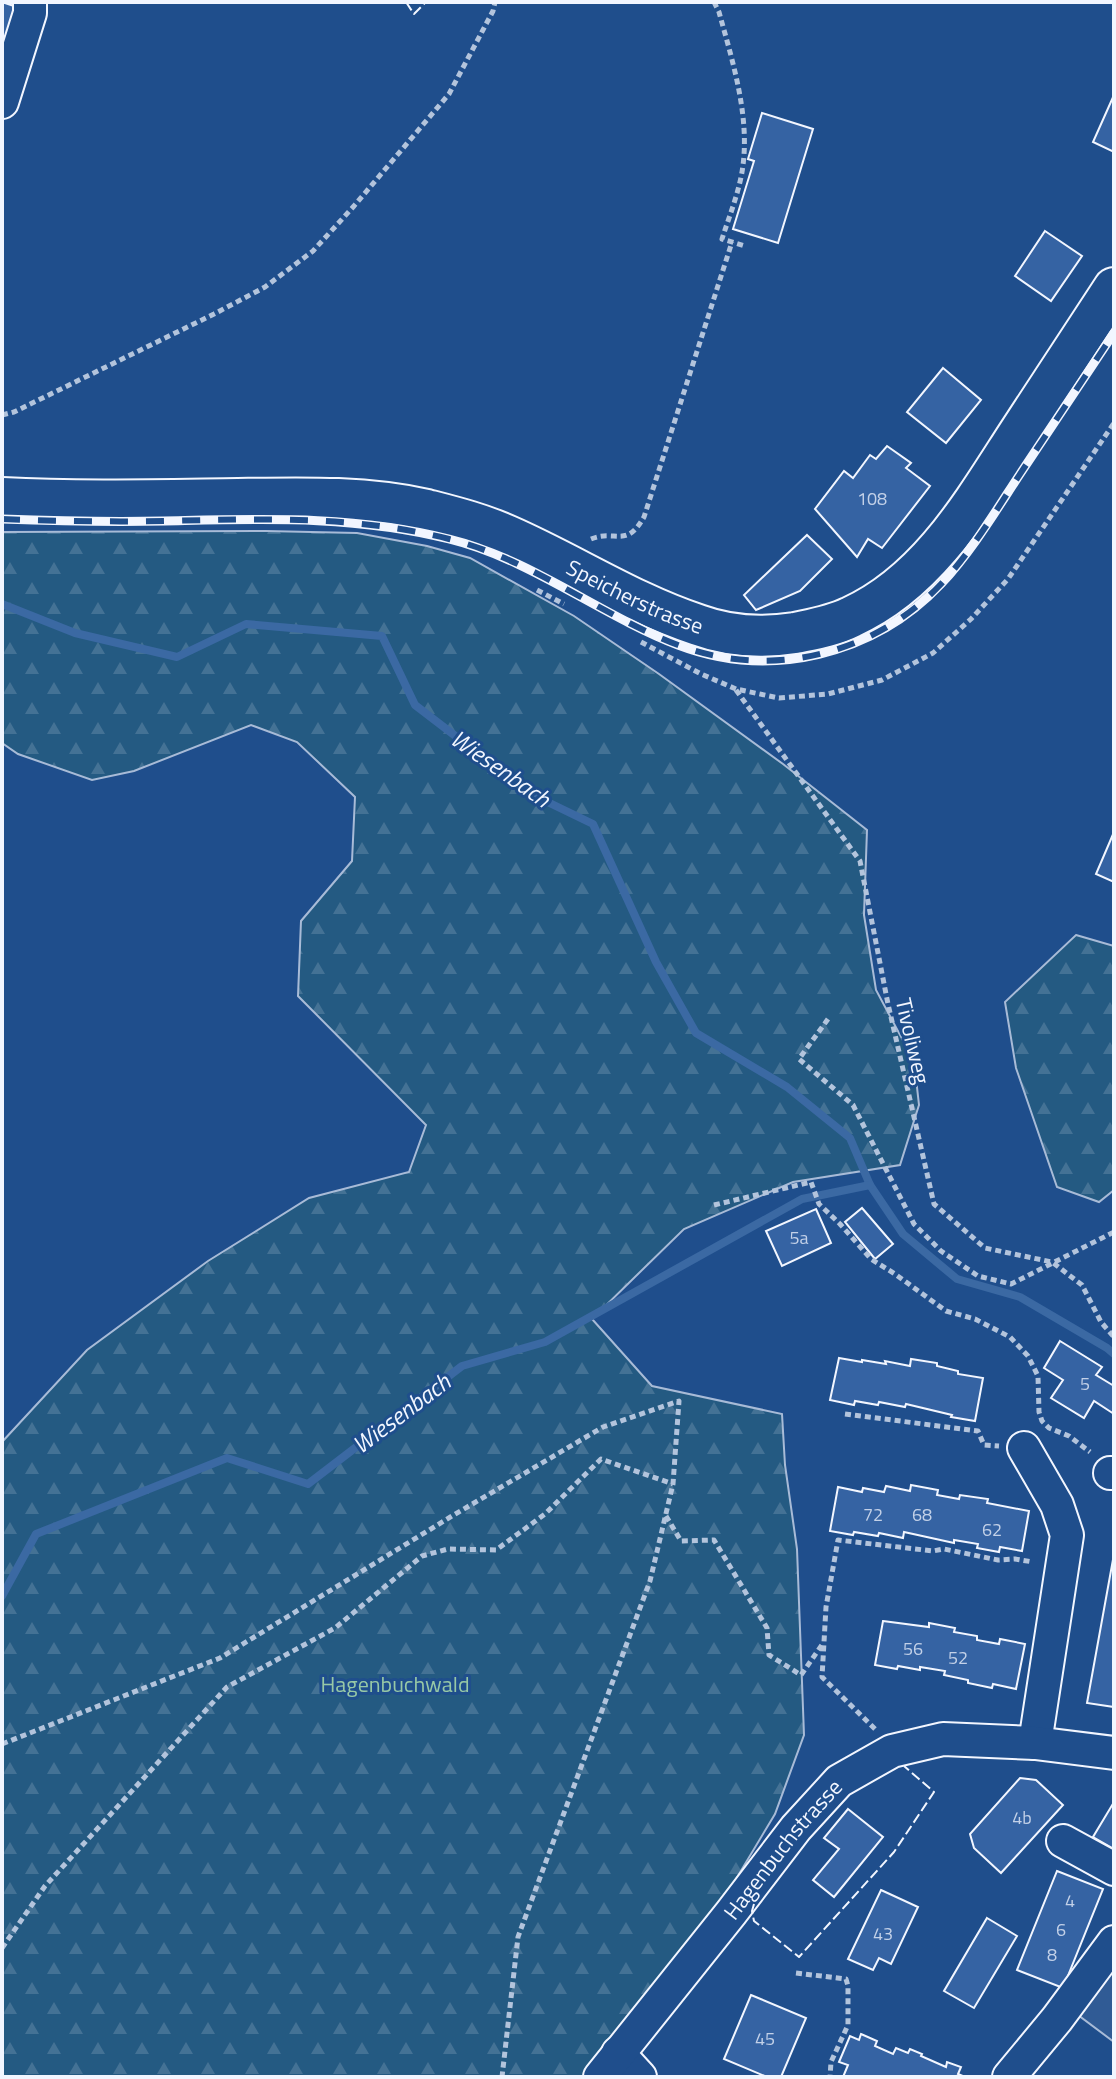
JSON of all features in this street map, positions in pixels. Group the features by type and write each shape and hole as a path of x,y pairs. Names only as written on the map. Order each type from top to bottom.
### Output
{"main road":[{"name":"Speicherstrasse","path":"2,498 380,502 437,513 506,535 660,611 700,626 737,634 779,635 821,628 851,617 884,598 911,577 947,539 1114,288"}],"street":[{"path":"2,102 30,13 30,2"},
{"path":"1024,1448 1057,1505 1067,1535 1035,1743"},
{"name":"Hagenbuchstrasse","path":"609,2065 796,1828 839,1781 892,1751 943,1739 1035,1743 1114,1753"},
{"path":"1063,1841 1114,1869"},
{"path":"1009,2077 1114,1942"},
{"path":"609,2065 640,2077"}],"path":[{"path":"2,415 14,412 214,314 265,287 313,251 449,94 495,2"},
{"path":"714,2 738,79 744,139 742,173 722,239 745,246"},
{"path":"584,544 593,537 622,537 632,533 644,517 732,242"},
{"path":"528,585 574,609"},
{"name":"Tivoliweg","path":"736,689 860,861 888,1004 934,1204 985,1248 1052,1262 1082,1285 1101,1322 1114,1337"},
{"path":"828,1019 799,1059 853,1105 914,1224 941,1251 978,1276 1011,1284 1114,1232"},
{"path":"714,1205 811,1182 819,1204 871,1259 946,1311 975,1319 1010,1337 1028,1356 1038,1376 1042,1421 1049,1428 1086,1447 1112,1473"},
{"path":"2,1744 220,1658 603,1427 679,1401 673,1484 650,1581 518,1937 502,2077"},
{"path":"845,1414 978,1431 984,1445"},
{"path":"2,1948 45,1886 227,1687 335,1628 422,1556 448,1549 496,1550 545,1514 601,1459 673,1484"},
{"path":"666,1515 681,1541 714,1540 767,1628 769,1655 801,1675 825,1639"},
{"path":"852,1708 822,1677 826,1607 838,1540 933,1551 944,1549 998,1560 1032,1561"},
{"path":"796,1973 846,1979 848,2025 831,2062 830,2077"}],"green space":[{"name":"Hagenbuchwald","path":"2,532 357,533 427,546 470,558 574,616 659,674 783,764 867,830 864,915 876,990 914,1061 919,1105 900,1165 793,1182 684,1229 592,1319 652,1386 782,1414 785,1465 797,1549 804,1735 775,1814 712,1919 607,2077 2,2077 2,1442 87,1350 208,1261 309,1198 409,1172 426,1125 298,996 301,921 352,861 355,797 297,742 251,725 134,771 92,780 18,754 2,743"},
{"path":"1076,935 1114,946 1114,1190 1099,1202 1057,1187 1016,1068 1005,1002"}],"shaded area":[{"path":"1114,1967 1114,2042 1078,2015"}],"building":[{"path":"2,2 20,8 2,70"},
{"path":"1114,95 1114,152 1093,142"},
{"path":"762,113 813,129 778,243 733,229 754,161 748,159"},
{"path":"1045,231 1082,256 1051,301 1015,276"},
{"path":"943,368 981,400 946,443 907,412"},
{"path":"887,446 911,463 906,468 930,486 882,548 868,539 857,557 815,509 844,471 853,478 870,455 876,459"},
{"path":"807,535 832,559 800,591 756,610 744,595"},
{"path":"1114,832 1114,882 1096,874"},
{"path":"862,1208 893,1244 875,1259 845,1222"},
{"path":"816,1209 831,1243 782,1266 766,1231"},
{"path":"1060,1341 1102,1367 1096,1375 1114,1386 1114,1414 1094,1401 1084,1418 1051,1398 1063,1380 1044,1368"},
{"path":"839,1358 910,1366 911,1359 937,1363 937,1366 958,1371 958,1374 983,1378 975,1421 906,1404 905,1407 855,1401 854,1405 830,1400"},
{"path":"911,1485 938,1490 937,1495 988,1499 987,1503 1029,1511 1022,1551 1000,1547 999,1552 977,1548 978,1544 954,1540 954,1543 904,1532 903,1538 879,1533 878,1536 854,1532 853,1535 830,1531 838,1487 884,1492 886,1486 910,1491"},
{"path":"1114,1554 1114,1707 1087,1703"},
{"path":"883,1621 929,1627 929,1623 955,1628 954,1632 977,1636 977,1640 999,1644 1000,1639 1025,1644 1016,1689 968,1683 968,1680 944,1675 945,1671 875,1665"},
{"path":"1020,1778 1036,1780 1063,1805 1001,1873 974,1848 970,1834"},
{"path":"1114,1802 1114,1849 1093,1837"},
{"path":"848,1809 883,1837 834,1897 813,1880 839,1849 824,1838"},
{"path":"1057,1871 1103,1889 1063,1988 1017,1970"},
{"path":"881,1890 918,1907 891,1964 879,1958 873,1970 848,1959"},
{"path":"987,1918 1017,1936 974,2008 944,1991"},
{"path":"751,1995 806,2018 781,2077 767,2077 724,2059"},
{"path":"861,2034 877,2041 875,2046 893,2054 896,2048 908,2053 910,2049 946,2067 947,2062 961,2067 958,2074 965,2077 843,2077 848,2065 839,2062 850,2036 859,2040"}],"waterway":[{"name":"Wiesenbach","path":"2,604 75,633 177,657 246,624 382,636 415,705 531,794 593,824 656,962 696,1033 787,1087 850,1138 870,1185 903,1234 957,1279 1020,1297 1114,1354"},
{"name":"Wiesenbach","path":"2,1596 36,1534 227,1458 308,1484 462,1366 545,1342 802,1199 870,1185"}],"railway":[{"path":"2,519 308,520 413,531 479,548 508,560 678,645 713,655 748,660 784,660 853,644 885,628 941,584 985,528 1114,333"}],"fence":[{"path":"406,2 414,14 426,2"},
{"path":"754,1904 754,1921 799,1957 894,1852 934,1792 904,1766"}]}
